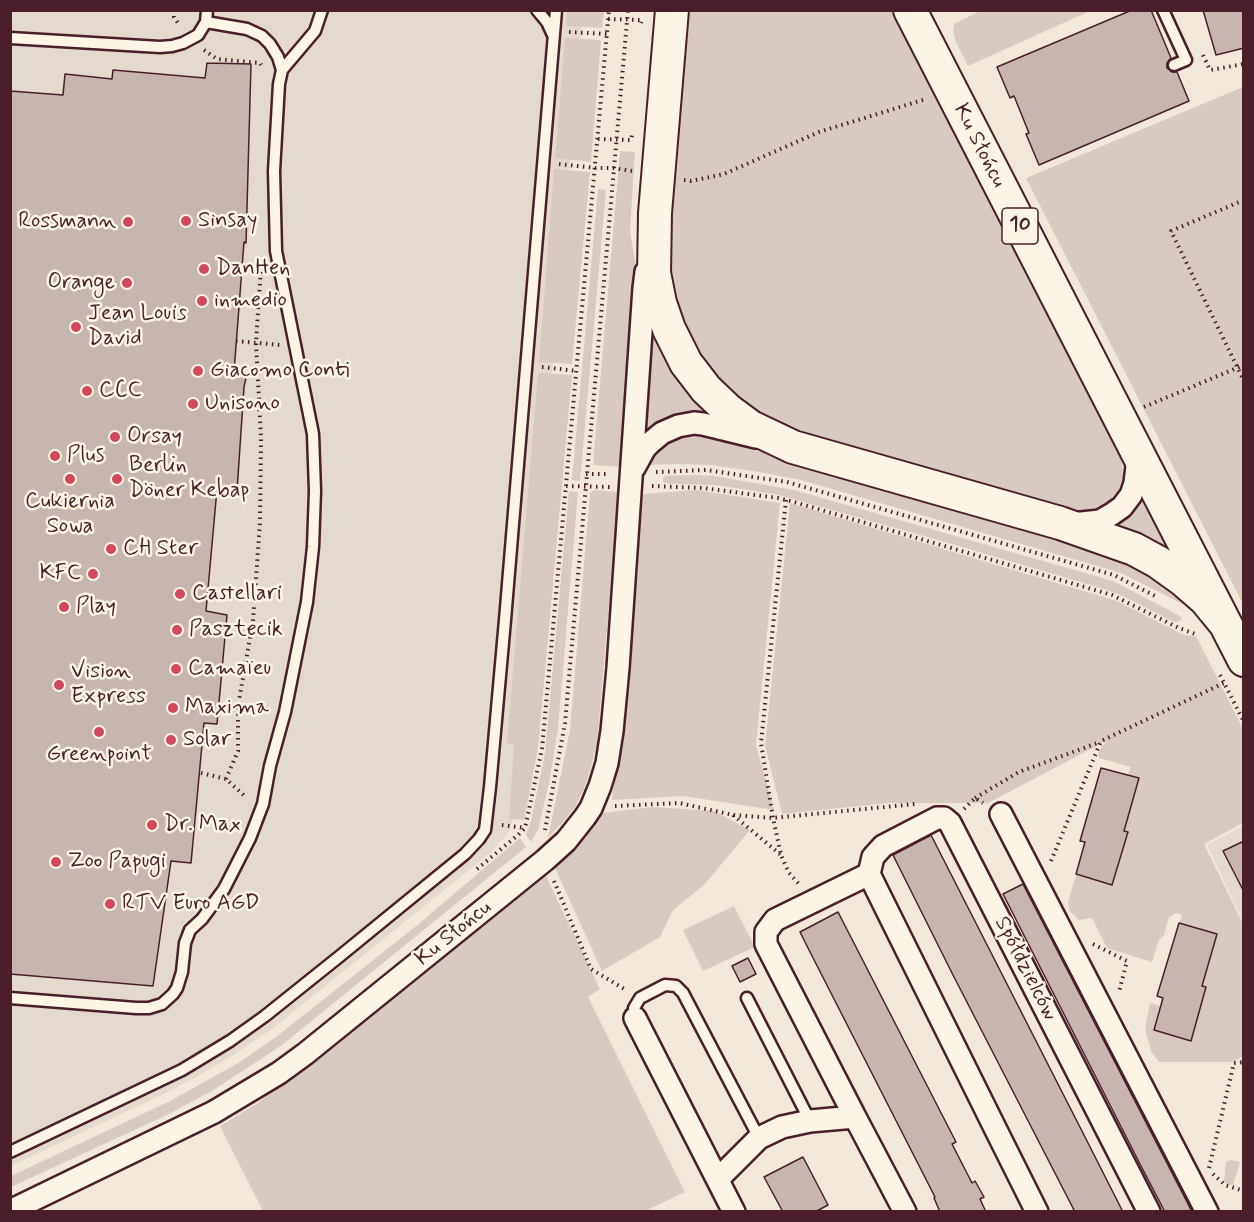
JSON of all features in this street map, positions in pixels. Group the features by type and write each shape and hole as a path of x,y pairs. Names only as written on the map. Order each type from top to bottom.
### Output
{"main road":[{"name":"Ku Słońcu","path":"672,10 655,213 654,273 664,317 676,345 686,363 706,389 737,418 767,436 793,447 1060,523 1126,546 1158,562 1198,592 1214,609 1234,672"},
{"name":"Ku Słońcu","path":"914,12 949,86 1124,429 1219,626"}],"street":[{"name":"Ku Słońcu","path":"10,1211 196,1122 272,1078 545,860 578,828 591,808 607,763 612,731 644,288 655,213"},
{"name":"Ku Słońcu","path":"632,479 645,448 669,429 686,424 716,426 793,447"},
{"name":"Ku Słońcu","path":"1060,523 1076,524 1100,520 1113,514 1125,503 1133,489 1136,473 1135,453 1124,429"},
{"path":"1001,814 1207,1212"},
{"path":"944,821 883,846 873,857 869,874 1037,1212"},
{"name":"Spółdzielców","path":"944,821 1149,1212"},
{"path":"869,874 775,920 766,932 766,944 904,1212"},
{"path":"637,1008 734,1212"},
{"path":"718,1179 759,1138 782,1127 810,1121 855,1117"}],"lane":[{"path":"10,998 136,1008 149,1008 162,1004 177,988 182,972 185,942 190,930 202,919 224,890 250,838 262,804 287,701 307,602 313,547 315,491 313,434 276,251 274,171 279,84 282,70 315,31 322,10"},
{"path":"537,10 554,35"},
{"path":"10,1152 182,1070 230,1041 404,905 465,854 483,834 487,823 556,10"},
{"path":"1163,10 1186,60 1174,65"},
{"path":"10,38 172,46 198,35 207,16 262,36 274,50 282,70"},
{"path":"637,1008 665,985 676,986 683,993 759,1138"},
{"path":"747,998 810,1121"}],"path":[{"path":"174,10 174,18 190,40 217,59 260,63 264,68"},
{"path":"473,872 525,828 542,749 609,10"},
{"path":"541,839 564,723 628,10"},
{"path":"608,19 642,20 641,30"},
{"path":"554,35 607,34"},
{"path":"1201,50 1210,70 1244,64"},
{"path":"543,163 613,168 691,181 724,174 819,132 932,97 949,86"},
{"path":"598,139 631,140 632,129"},
{"path":"1244,200 1171,231 1244,381"},
{"path":"226,779 238,751 238,706 253,621 258,555 261,438 256,343 261,265"},
{"path":"236,341 286,346"},
{"path":"1124,429 1244,364"},
{"path":"539,367 577,371"},
{"path":"566,486 585,487 676,470 706,470 787,482 1114,575 1157,597"},
{"path":"586,474 786,500 1112,595 1179,628 1219,626"},
{"path":"786,500 761,743 781,855 789,873 814,901"},
{"path":"591,808 679,804 733,815 773,818 925,802 944,821 975,798 1019,772 1101,741 1234,672"},
{"path":"1040,888 1101,741"},
{"path":"201,773 226,779 252,803"},
{"path":"975,798 1001,814"},
{"path":"733,815 781,855"},
{"path":"498,824 525,828"},
{"path":"545,860 591,969 637,1008"},
{"path":"1244,1062 1234,1063 1209,1169 1225,1185 1244,1191"}],"shaded area":[{"path":"10,11 583,11 514,816 509,832 489,854 272,1029 235,1054 166,1093 11,1166"},
{"path":"567,11 604,11 602,28 566,26"},
{"path":"685,11 895,11 1115,443 1122,462 1123,476 1118,492 1109,501 1092,511 1077,514 796,436 744,407 706,369 678,319 665,248"},
{"path":"980,11 1090,11 968,66 956,42 954,24"},
{"path":"565,38 601,40 591,162 555,158"},
{"path":"1243,87 1243,604 1026,178"},
{"path":"620,151 635,152 630,231 637,273 620,467 593,465"},
{"path":"554,169 590,172 572,364 539,362"},
{"path":"598,189 606,190 580,481 572,480"},
{"path":"651,321 720,420 700,415 676,415 658,421 642,435"},
{"path":"538,373 572,375 538,749 524,820 509,819 514,745 507,743"},
{"path":"691,435 716,438 790,458 1131,560 1201,613 1121,573 801,480 711,465 646,465 649,458 668,442"},
{"path":"697,475 794,490 1096,576 1115,582 1182,619 1178,622 1172,621 1107,590 779,495 716,485 663,482 665,476"},
{"path":"594,490 619,492 597,744 584,789 575,807 548,838 570,730 590,493"},
{"path":"696,490 780,503 756,745 774,810 683,796 612,800 643,494"},
{"path":"569,491 578,492 558,729 538,830 531,842 526,835 545,753"},
{"path":"1143,492 1181,568 1112,528 1130,514 1138,504"},
{"path":"790,503 1117,601 1184,635 1196,636 1243,729 1243,823 1204,844 1243,924 1243,1056 1232,1062 1159,1062 1151,1051 1145,1029 1150,1003 1161,1006 1154,1030 1190,1041 1206,988 1202,986 1179,923 1182,915 1176,913 1169,917 1152,962 1107,948 1092,918 1079,920 1070,911 1068,902 1076,875 1112,885 1128,832 1124,831 1128,775 1131,767 1099,758 1098,753 1106,741 988,803 888,803 782,814 765,746"},
{"path":"653,807 714,811 750,830 704,885 673,910 660,937 602,971 554,866 583,839 602,813"},
{"path":"1243,826 1243,921 1207,845"},
{"path":"520,838 526,847 282,1045 212,1091 167,1115 11,1187 11,1176 170,1101 240,1062 276,1037 415,927"},
{"path":"546,876 600,989 588,997 685,1192 643,1212 263,1211 220,1126 258,1103"},
{"path":"734,906 755,947 703,971 683,930"},
{"path":"1231,1160 1240,1162 1233,1185 1243,1189 1224,1182 1226,1162"}],"building":[{"path":"1132,10 1151,10 1171,58 1167,63 1167,68 1172,72 1177,72 1189,101 1039,165 1014,96 1010,98 997,67"},
{"path":"1203,10 1244,10 1244,48 1216,55"},
{"name":"CH Ster","path":"207,63 251,64 246,243 244,242 234,372 247,373 244,387 237,491 217,489 206,611 227,615 217,724 204,723 191,863 171,861 153,986 10,974 10,91 63,95 65,74 112,79 113,70 205,78"},
{"path":"1101,768 1139,778 1124,831 1128,832 1112,885 1076,874 1085,842 1080,841"},
{"path":"931,835 1123,1212 1075,1212 953,975 893,855"},
{"path":"1244,841 1244,892 1223,851"},
{"path":"1023,884 1192,1212 1165,1212 1142,1168 1003,894"},
{"path":"838,912 956,1142 952,1144 972,1183 975,1181 984,1197 980,1199 986,1212 940,1212 935,1197 800,932"},
{"path":"1179,923 1217,934 1202,986 1206,987 1191,1041 1154,1030 1163,998 1157,996"},
{"path":"748,958 756,974 740,982 732,966"},
{"path":"803,1157 828,1205 815,1212 783,1212 764,1177"}],"place":[{"name":"Sinsay","path":"186,221"},
{"name":"Rossmann","path":"128,222"},
{"name":"DanHen","path":"204,269"},
{"name":"Orange","path":"127,283"},
{"name":"inmedio","path":"202,301"},
{"name":"Jean Louis David","path":"76,327"},
{"name":"Giacomo Conti","path":"198,371"},
{"name":"CCC","path":"87,391"},
{"name":"Unisono","path":"193,404"},
{"name":"Orsay","path":"115,437"},
{"name":"Plus","path":"55,456"},
{"name":"Cukiernia Sowa","path":"70,479"},
{"name":"Berlin Döner Kebap","path":"117,479"},
{"name":"CH Ster","path":"111,549"},
{"name":"KFC","path":"93,574"},
{"name":"Castellari","path":"180,594"},
{"name":"Play","path":"64,607"},
{"name":"Pasztecik","path":"177,630"},
{"name":"Camaïeu","path":"176,669"},
{"name":"Vision Express","path":"59,685"},
{"name":"Maxima","path":"173,708"},
{"name":"Greenpoint","path":"99,732"},
{"name":"Solar","path":"171,740"},
{"name":"Dr. Max","path":"152,825"},
{"name":"Zoo Papugi","path":"56,862"},
{"name":"RTV Euro AGD","path":"110,904"}]}
